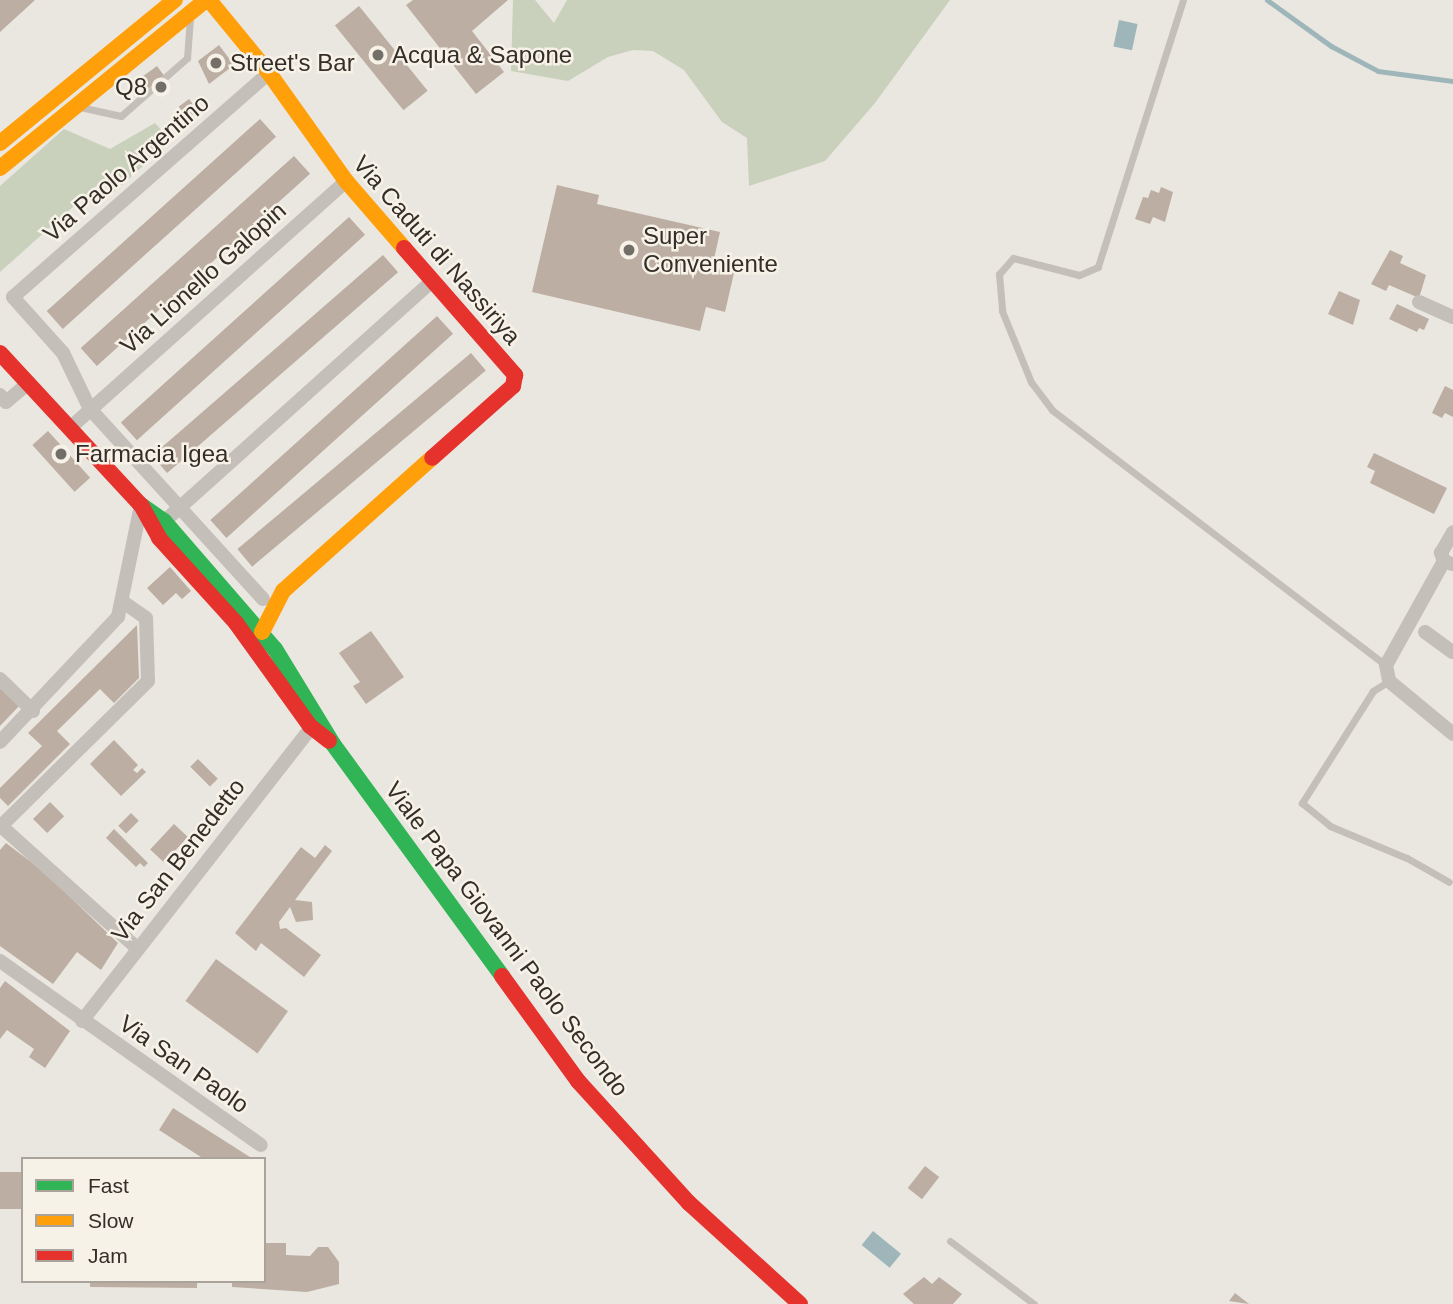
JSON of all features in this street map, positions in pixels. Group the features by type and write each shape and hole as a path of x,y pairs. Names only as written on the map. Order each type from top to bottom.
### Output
{"street":[{"path":"0,143 175,0"},
{"path":"0,168 207,0"},
{"name":"Via Caduti di Nassiriya","path":"207,0 269,73 346,181 515,376 513,386 254,614"},
{"name":"Via Paolo Argentino","path":"90,409 63,354 13,297 269,73"},
{"name":"Via Lionello Galopin","path":"70,428 346,181"},
{"path":"159,526 431,282"},
{"path":"1419,302 1453,317"},
{"path":"0,353 159,526 254,614 272,658 278,683"},
{"path":"0,395 6,402 29,383"},
{"path":"90,409 181,506 254,614 316,722"},
{"path":"0,743 33,711 118,617 141,505"},
{"path":"159,526 182,563 236,624 278,683 316,722"},
{"path":"1453,532 1444,543 1449,563 1386,665 1389,681 1453,734"},
{"path":"182,563 254,614"},
{"path":"122,601 146,618 148,681 0,826 138,949"},
{"path":"1425,632 1453,652"},
{"path":"0,679 33,711"},
{"name":"Viale Papa Giovanni Paolo Secondo","path":"316,722 578,1081 689,1203 800,1304"},
{"name":"Via San Benedetto","path":"82,1021 316,722"},
{"name":"Via San Paolo","path":"1,965 261,1145"}],"lane":[{"path":"1183,0 1098,267 1079,275 1013,258 999,274 1002,312 1031,382 1052,410 1386,665"},
{"path":"76,106 121,116 187,58 191,12"},
{"path":"1389,681 1373,691 1302,803 1330,826 1407,858 1449,882"},
{"path":"950,1241 1034,1304"}],"green space":[{"path":"513,0 535,0 554,23 567,0 950,0 875,103 825,161 749,186 747,138 722,122 684,70 653,51 633,50 608,57 568,81 511,71"},
{"path":"155,123 171,141 113,193 102,181 0,272 0,186 64,129 110,149"}],"water":[{"path":"1119,20 1138,24 1132,50 1113,46"},
{"path":"873,1231 901,1254 890,1268 862,1245"}],"building":[{"path":"0,0 35,0 0,32"},
{"path":"413,0 508,0 472,31 504,72 476,94 406,5"},
{"name":"Acqua & Sapone","path":"359,6 428,91 404,110 335,26"},
{"name":"Street's Bar","path":"219,45 234,65 209,84 198,61"},
{"path":"157,66 167,80 151,92 141,78"},
{"path":"189,99 198,111 188,119 179,107"},
{"path":"260,119 276,137 63,329 47,311"},
{"path":"294,156 310,174 97,366 81,348"},
{"name":"Super Conveniente","path":"557,185 599,195 597,204 720,232 712,268 734,273 725,312 706,307 700,331 532,292"},
{"path":"1161,187 1173,192 1165,222 1153,217 1150,224 1135,219 1143,197 1148,198 1151,190 1159,193"},
{"path":"349,217 365,235 137,440 121,422"},
{"path":"1390,250 1403,256 1400,263 1426,275 1419,298 1389,285 1386,291 1371,284"},
{"path":"383,255 398,272 167,473 152,456"},
{"path":"1339,291 1360,300 1353,325 1328,314"},
{"path":"1397,304 1429,319 1424,330 1419,328 1417,332 1389,319"},
{"path":"437,316 453,334 226,538 210,520"},
{"path":"471,353 486,371 252,567 237,549"},
{"path":"1445,386 1453,390 1453,417 1445,413 1442,418 1432,413"},
{"path":"48,431 90,478 75,492 32,445"},
{"path":"1374,453 1447,488 1434,514 1370,483 1375,471 1367,467"},
{"path":"170,567 191,591 182,599 176,593 163,605 147,588"},
{"path":"137,625 139,678 114,703 100,689 57,731 70,744 8,806 0,798 0,788 42,746 28,733"},
{"path":"371,631 404,677 366,704 353,686 360,682 339,653"},
{"path":"0,685 20,705 0,726"},
{"path":"114,740 138,765 133,770 137,773 142,768 146,772 121,796 90,764"},
{"path":"198,759 218,779 210,787 190,767"},
{"path":"50,802 64,816 47,833 33,819"},
{"path":"131,813 139,821 126,834 118,826"},
{"path":"174,824 188,837 164,863 150,850"},
{"path":"114,829 148,863 144,867 140,863 136,867 106,838"},
{"path":"6,843 44,872 118,943 101,970 77,952 53,984 0,946 0,850"},
{"path":"325,845 332,851 295,900 312,902 313,920 296,922 290,907 279,922 280,929 286,928 321,955 304,977 261,943 256,951 235,933 301,847 315,858"},
{"path":"216,959 288,1011 257,1053 185,1001"},
{"path":"5,981 70,1031 45,1068 29,1057 34,1049 7,1030 0,1039 0,988"},
{"path":"173,1108 250,1157 201,1157 159,1130"},
{"path":"925,1166 939,1177 922,1199 908,1188"},
{"path":"0,1172 21,1172 21,1209 0,1209"},
{"path":"266,1243 286,1243 286,1255 310,1256 318,1247 328,1247 339,1262 339,1284 307,1292 232,1287 232,1283 266,1283"},
{"path":"924,1277 932,1284 939,1277 962,1294 953,1304 914,1304 903,1294"},
{"path":"90,1283 197,1283 197,1288 90,1287"},
{"path":"1235,1293 1249,1304 1229,1301"}],"waterway":[{"path":"1267,0 1331,46 1378,71 1453,81"}],"traffic: fast":[{"path":"141,505 164,521 275,649 333,744 502,976"}],"traffic: slow":[{"path":"0,143 175,0"},
{"path":"0,168 206,0"},
{"path":"209,0 269,73 346,181 404,248"},
{"path":"262,632 283,591 432,458"}],"traffic: jam":[{"path":"404,248 515,375 513,386 432,458"},
{"path":"0,353 141,505 159,538 236,623 310,726 329,741"},
{"path":"502,976 578,1081 689,1203 800,1304"}],"place":[{"name":"Acqua & Sapone","path":"378,55"},
{"name":"Street's Bar","path":"216,63"},
{"name":"Q8","path":"161,87"},
{"name":"Super Conveniente","path":"629,250"},
{"name":"Farmacia Igea","path":"61,454"}]}
